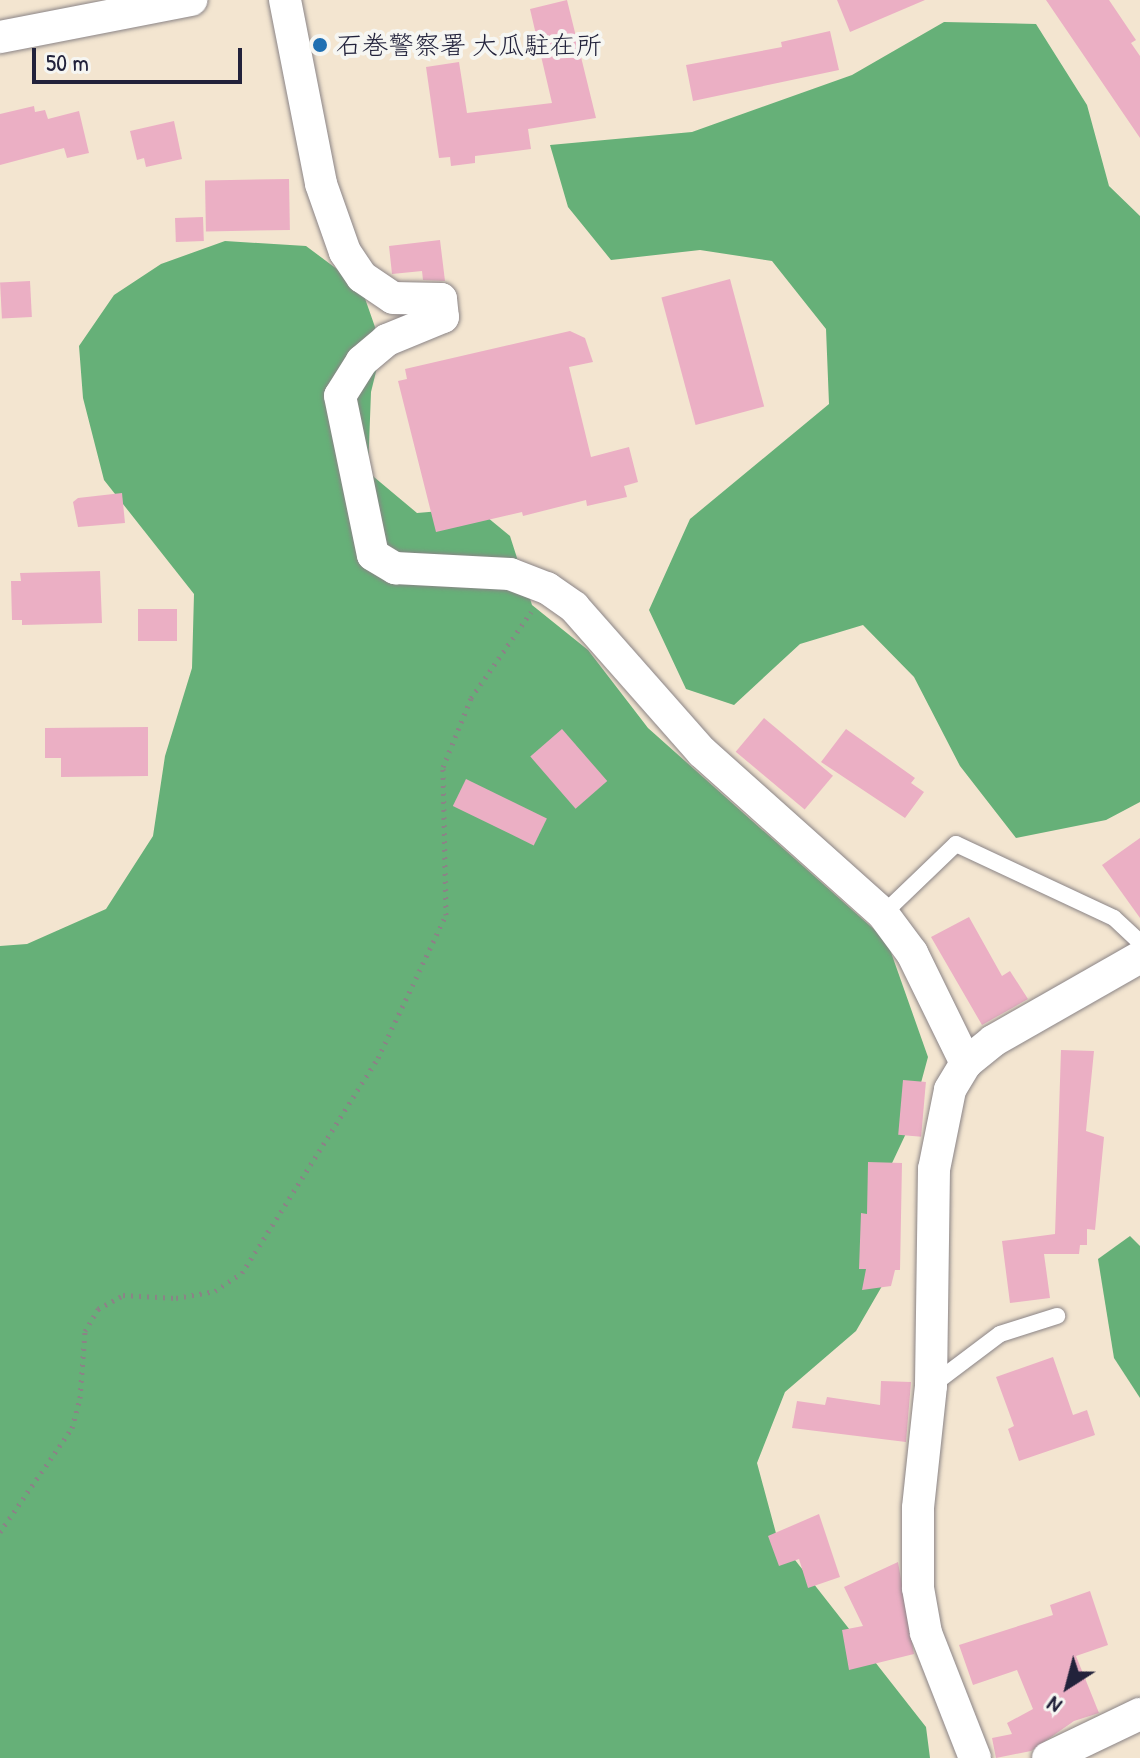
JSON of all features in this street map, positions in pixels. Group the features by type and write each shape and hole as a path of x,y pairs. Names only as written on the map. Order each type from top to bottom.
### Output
{"street":[{"path":"0,37 191,0"},
{"path":"285,0 321,184 345,252 362,277 393,298 441,299 443,317 387,340 362,361 340,396 373,555 395,568 510,574 547,588 589,623 702,752 883,914 912,953 966,1063"},
{"path":"975,1758 926,1633 918,1588 918,1508 931,1386 934,1169 950,1090 966,1063 993,1041 1140,957"},
{"path":"1048,1758 1140,1714"}],"lane":[{"path":"883,914 956,844 1114,918 1140,942"},
{"path":"931,1386 1000,1334 1057,1316"}],"path":[{"path":"0,1532 72,1428 80,1398 85,1331 98,1309 123,1295 176,1298 215,1291 242,1273 354,1100 446,915 443,767 471,698 547,588"}],"green space":[{"path":"944,22 1036,24 1087,105 1109,186 1140,216 1140,802 1106,820 1016,838 960,766 914,677 863,625 800,644 734,705 686,689 649,610 690,519 829,404 826,329 772,261 700,250 611,260 568,207 550,145 692,132 852,75"},
{"path":"225,241 306,246 361,287 382,347 371,392 368,472 417,513 476,508 510,536 532,605 588,650 648,728 887,941 928,1057 909,1127 878,1193 889,1274 856,1331 785,1392 757,1463 777,1537 926,1727 930,1758 0,1758 0,946 27,944 106,909 153,836 165,756 192,668 194,594 104,480 83,398 79,346 114,295 161,264"},
{"path":"1130,1236 1140,1246 1140,1398 1114,1358 1098,1259"}],"building":[{"path":"567,0 596,118 528,129 531,149 475,156 475,163 451,166 450,157 439,158 426,67 459,62 467,113 552,103 530,9"},
{"path":"837,0 925,0 850,32"},
{"path":"1046,0 1109,0 1136,40 1131,43 1140,56 1140,138"},
{"path":"830,31 839,70 693,101 686,65 782,47 781,42"},
{"path":"34,106 35,112 45,110 48,119 79,111 89,153 67,158 64,148 0,165 0,114"},
{"path":"174,121 182,159 146,167 144,158 137,160 130,131"},
{"path":"289,179 290,230 206,231 205,180"},
{"path":"203,217 204,241 176,242 175,218"},
{"path":"440,240 445,281 423,280 422,271 392,274 389,246"},
{"path":"730,279 764,407 696,425 661,297"},
{"path":"30,281 32,317 2,319 0,283"},
{"path":"570,331 585,338 593,362 569,367 591,457 629,447 638,482 624,486 627,497 587,506 586,500 523,516 522,512 436,532 398,381 407,379 405,369"},
{"path":"122,493 125,523 78,527 73,502 78,498"},
{"path":"100,571 102,623 22,625 22,620 12,620 11,581 21,581 20,573"},
{"path":"138,609 177,609 177,641 138,641"},
{"path":"764,718 833,776 805,810 736,752"},
{"path":"148,727 148,776 61,777 61,758 45,758 45,728"},
{"path":"562,729 607,781 576,809 530,757"},
{"path":"846,729 915,778 911,783 924,792 905,818 821,762"},
{"path":"466,779 547,818 534,845 453,806"},
{"path":"1140,838 1140,918 1102,865"},
{"path":"969,917 1002,976 1010,971 1028,999 982,1025 931,937"},
{"path":"1061,1050 1094,1051 1086,1131 1104,1137 1095,1230 1087,1229 1087,1245 1080,1245 1079,1254 1044,1254 1050,1298 1010,1303 1002,1241 1055,1234"},
{"path":"903,1080 926,1082 921,1137 898,1135"},
{"path":"868,1162 902,1163 900,1270 895,1270 891,1286 862,1290 866,1269 859,1269 861,1213 867,1214"},
{"path":"1053,1357 1073,1415 1087,1410 1095,1435 1019,1461 1008,1429 1014,1426 996,1377"},
{"path":"881,1381 911,1382 906,1442 792,1428 797,1401 825,1405 827,1397 880,1405"},
{"path":"819,1514 840,1577 808,1588 799,1559 779,1566 768,1536"},
{"path":"898,1562 914,1654 849,1670 842,1630 863,1626 844,1587"},
{"path":"1090,1591 1108,1645 1076,1656 1099,1713 1074,1721 1031,1751 996,1758 992,1738 1012,1734 1007,1723 1033,1709 1017,1670 973,1685 959,1645 1053,1615 1050,1605"}],"place":[{"name":"石巻警察署 大瓜駐在所","path":"320,45"}]}
